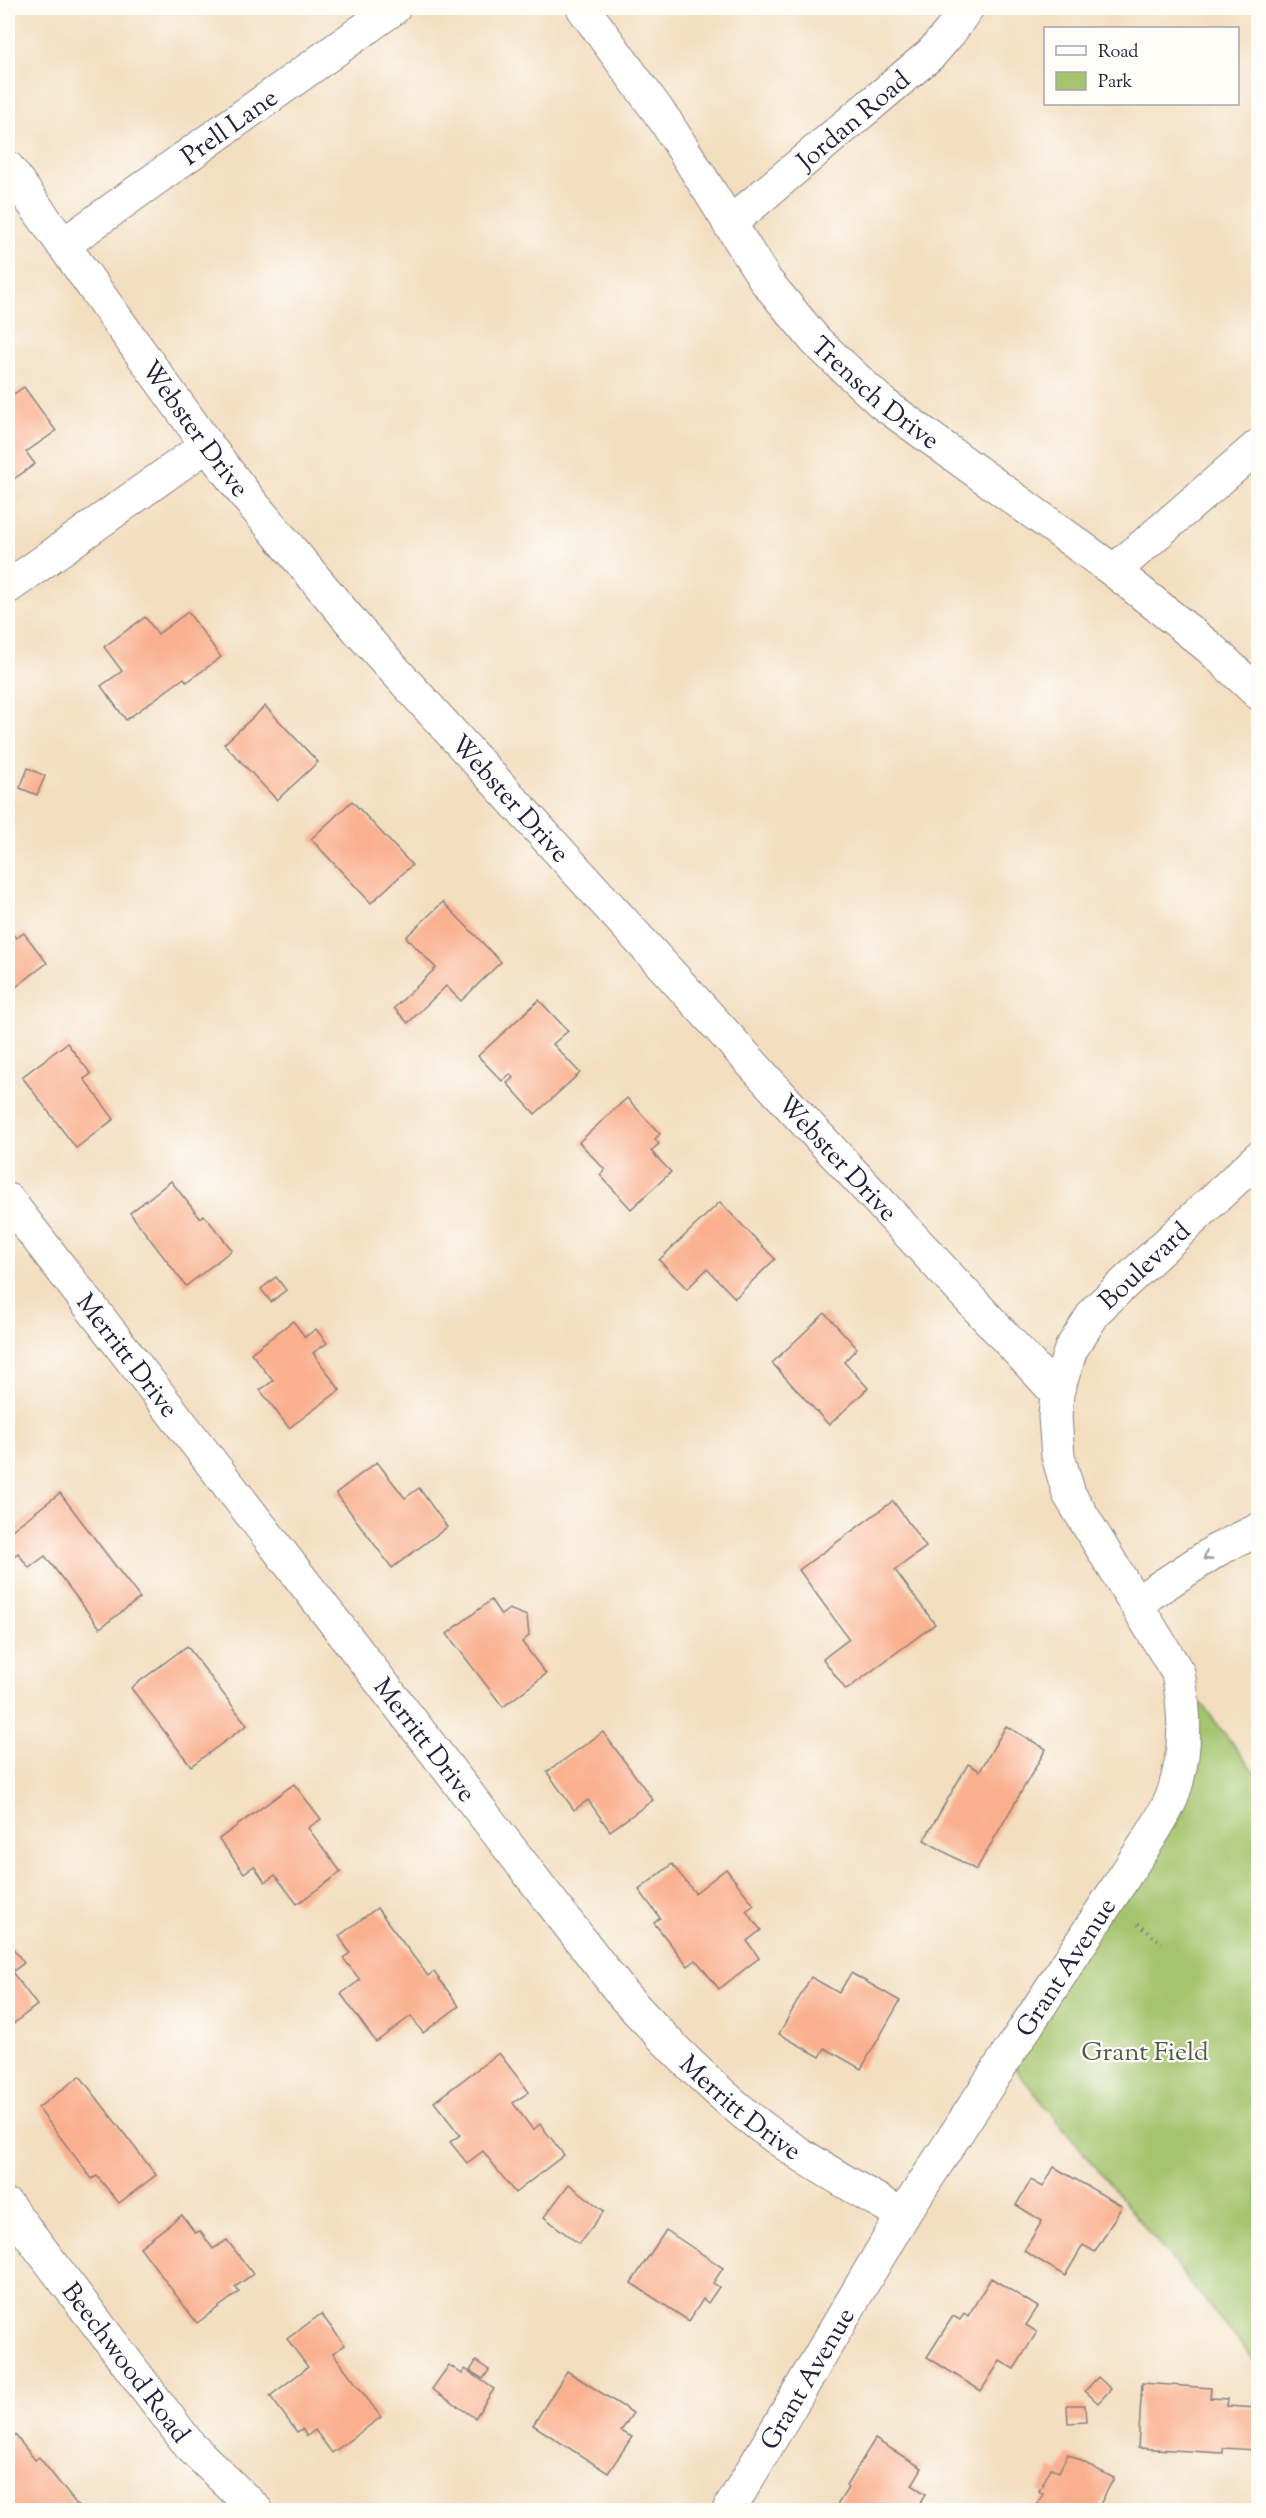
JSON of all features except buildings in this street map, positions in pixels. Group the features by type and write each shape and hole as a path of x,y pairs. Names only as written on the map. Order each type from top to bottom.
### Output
{"street":[{"name":"Prell Lane","path":"63,245 394,8"},
{"name":"Trensch Drive","path":"583,8 666,122 766,281 816,341 882,403 1114,571 1210,648 1258,693"},
{"name":"Jordan Road","path":"729,224 931,54 967,8"},
{"name":"Webster Drive","path":"8,168 207,445 250,501 358,630 795,1111 1057,1394"},
{"path":"8,587 207,445"},
{"path":"1114,571 1258,446"},
{"name":"Boulevard","path":"1057,1394 1071,1349 1096,1310 1258,1158"},
{"name":"Merritt Drive","path":"8,1200 624,1996 677,2053 746,2115 823,2169 903,2216"},
{"name":"Grant Avenue","path":"729,2511 903,2216 1147,1843 1172,1797 1183,1753 1185,1707 1178,1673 1069,1494 1058,1456 1055,1417 1057,1394"},
{"path":"1136,1603 1217,1550 1258,1530"},
{"name":"Beechwood Road","path":"8,2206 190,2446 256,2511"}],"green space":[{"name":"Grant Field","path":"1178,1673 1258,1777 1258,2365 1006,2058 1172,1797"}]}
